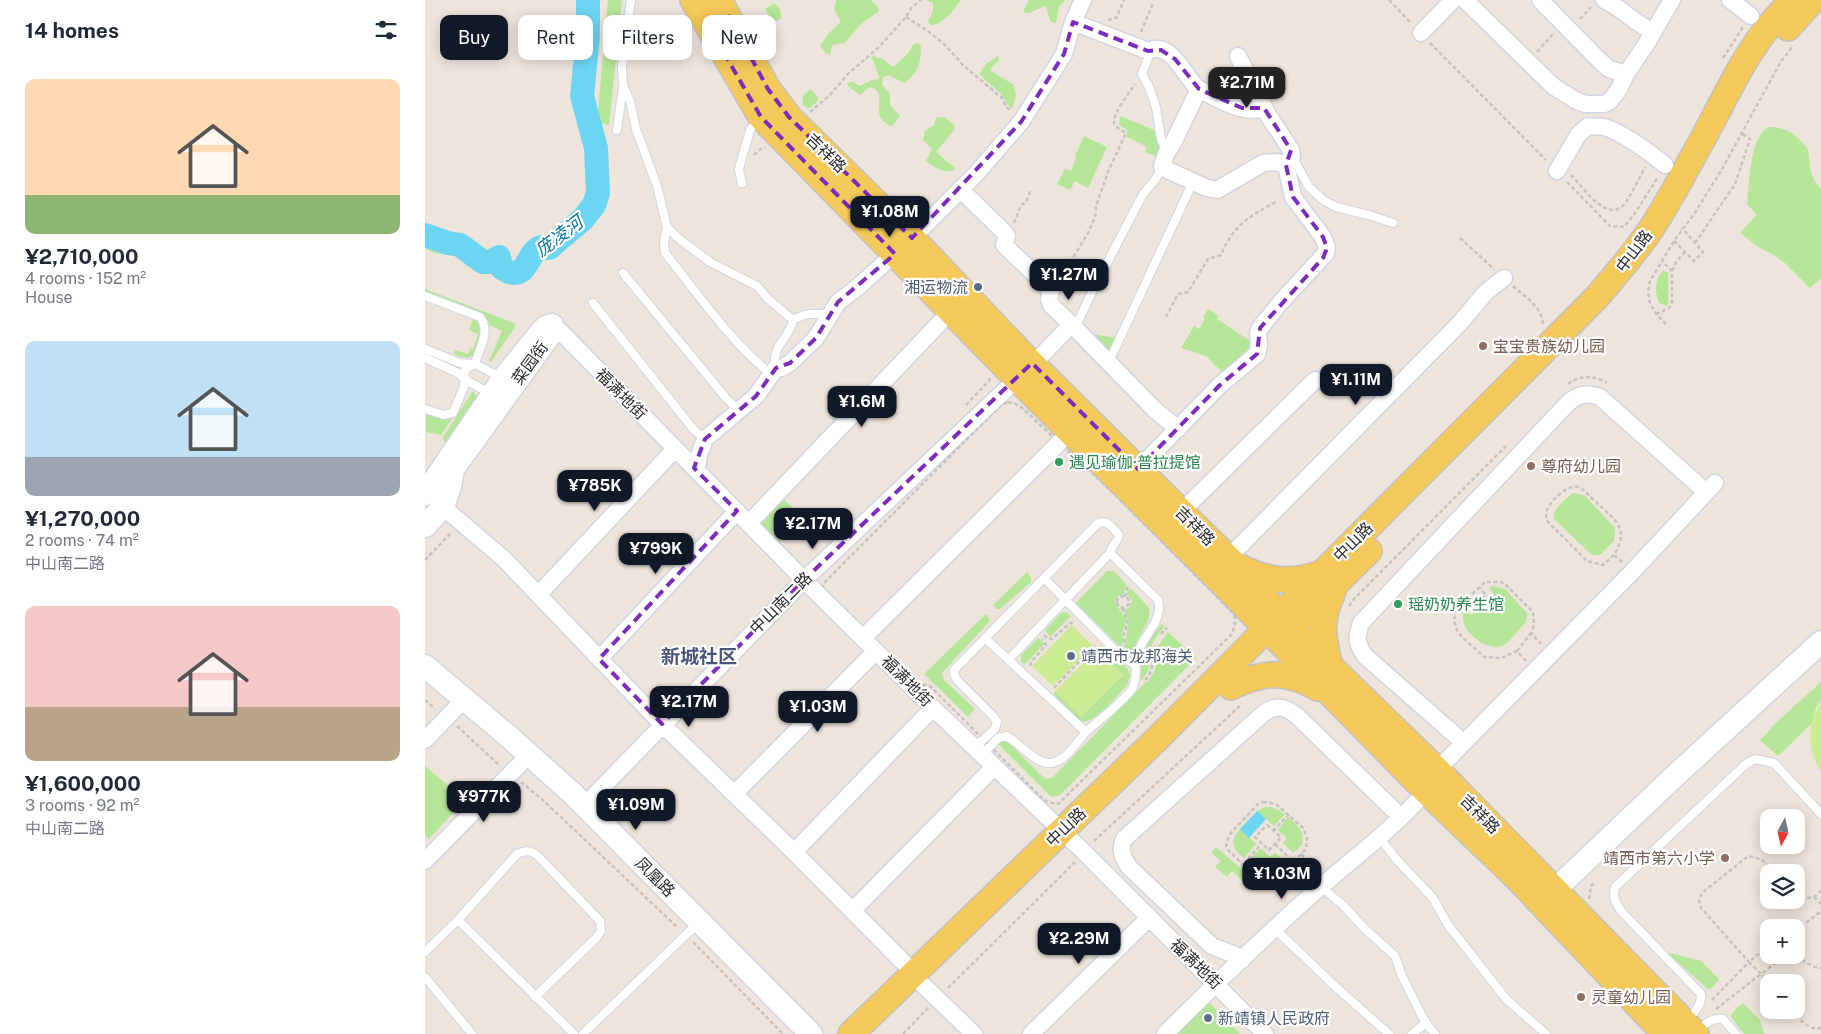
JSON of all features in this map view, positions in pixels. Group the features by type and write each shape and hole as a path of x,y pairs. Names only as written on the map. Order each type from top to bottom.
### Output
{"main road":[{"name":"吉祥路","path":"693,0 719,14 789,117 904,246 1024,371 1070,432 1233,594 1331,668 1431,781"},
{"name":"中山路","path":"1328,580 1574,322 1625,264 1654,224 1752,50 1767,28 1794,0"},
{"name":"中山路","path":"873,1034 925,986 1072,841 1233,687 1279,628 1585,330 1632,279 1659,242 1686,198 1764,55 1813,0"},
{"name":"吉祥路","path":"719,14 761,117 904,246 951,311 1138,469 1230,560 1279,628 1337,700 1431,781 1677,1025"},
{"name":"菜园街","path":"425,526 434,500 498,387 541,332 546,327 552,325 552,332 453,469 450,486 434,500"},
{"path":"1230,560 1257,575 1276,580 1328,580 1324,618 1324,643 1331,668"},
{"path":"1233,594 1239,610 1241,632 1236,648 1233,687 1250,679 1277,674 1301,679 1337,700"},
{"path":"1553,901 1821,642"},
{"path":"1553,901 1821,660"},
{"name":"凤凰路","path":"425,666 507,735 585,806 811,1034"},
{"name":"凤凰路","path":"425,680 452,712 516,768 565,802 689,931 793,1034"},
{"name":"中山路","path":"851,1034 925,986"}],"street":[{"path":"694,468 698,463 705,439 756,396 773,371 790,363 816,338 838,302 858,287 904,246 960,189 1021,122 1064,54 1073,22 1083,0"},
{"path":"1421,33 1453,0"},
{"path":"1465,0 1553,86 1570,98 1585,104 1604,104"},
{"path":"1539,0 1609,69 1626,74"},
{"path":"1559,168 1578,136 1595,127 1604,104 1615,96 1626,74 1662,19 1672,0"},
{"path":"1729,0 1751,16"},
{"path":"1598,3 1622,10 1639,25 1653,31"},
{"path":"1073,22 1142,48 1157,48 1171,55 1199,89 1241,108 1252,111 1264,108"},
{"path":"1138,469 1215,390 1257,354 1260,328 1326,253 1327,248 1323,237 1291,192 1288,145 1264,108 1238,56"},
{"path":"1199,89 1167,152 1163,168 1207,188 1217,190 1263,163 1289,160"},
{"path":"1585,104 1595,127"},
{"path":"1595,127 1620,134 1659,160"},
{"path":"960,189 1007,236 1005,245 1033,274 1048,286 1052,293 1049,299 1051,305 1154,409 1178,429"},
{"path":"1230,560 1460,323 1486,292 1504,278"},
{"path":"749,523 951,311"},
{"name":"福满地街","path":"552,325 804,580 933,708 1072,841 1265,1034"},
{"name":"中山南二路","path":"585,806 662,724 804,580 1073,326"},
{"path":"1181,512 1315,380"},
{"path":"1165,1034 1275,929 1401,817 1464,743 1632,572 1710,487 1600,397 1582,394 1567,404 1361,622 1357,634 1358,646 1365,656 1464,743"},
{"path":"863,638 1070,432"},
{"path":"539,595 675,449"},
{"path":"434,500 504,559 662,724 794,852 974,1034"},
{"path":"599,659 737,511"},
{"path":"735,794 876,651"},
{"path":"1242,960 1235,955 1212,946 1129,867 1121,848 1124,839 1249,726 1270,708 1283,707 1290,711 1401,817"},
{"path":"794,852 933,708"},
{"path":"425,740 452,712"},
{"path":"852,911 994,767"},
{"path":"425,861 516,768"},
{"path":"1031,1034 1149,918"}],"lane":[{"path":"617,130 623,85 622,67 631,0"},
{"path":"1142,48 1148,58 1142,74 1157,106 1161,139 1167,152"},
{"path":"623,85 630,101 636,129 657,186 667,227 664,242 665,253 724,328 757,363 773,371 775,353 781,341 790,330 793,320 803,314 829,314"},
{"path":"742,183 739,170 750,130 753,124 761,117"},
{"path":"1289,160 1309,187 1323,200 1336,207 1369,214 1393,223"},
{"path":"1073,326 1143,194 1163,168"},
{"path":"1107,360 1112,355 1193,182"},
{"path":"667,227 678,238 710,262 757,286 767,298 793,320"},
{"path":"623,273 726,398 739,411"},
{"path":"425,296 481,317 485,323 485,335 475,364 465,369 464,386 453,413 444,415 425,409"},
{"path":"593,303 694,430 705,439"},
{"path":"425,349 460,363 475,364 495,373 498,387 464,379 458,373 425,358"},
{"path":"979,751 995,729 997,722 953,674 958,666 1097,524 1103,521 1107,522 1119,535 1111,547 1110,553 1009,659"},
{"path":"979,751 998,738 1006,736 1015,740 1043,763 1055,762 1062,758 1131,691 1134,684 1138,650 1158,614 1159,604 1158,600 1110,553"},
{"path":"1044,578 1121,656 1135,664"},
{"path":"985,638 1087,732"},
{"path":"1677,1025 1699,1007 1701,994 1622,912 1616,904 1613,894 1615,887 1746,764 1755,759 1774,763 1821,814"},
{"path":"1379,837 1397,860 1433,898 1448,925 1507,1000 1546,1034"},
{"path":"425,952 517,854 526,851 532,852 600,921 601,931 535,997"},
{"path":"1320,888 1343,906 1395,956 1426,1023 1435,1034"},
{"path":"457,920 573,1034"},
{"path":"1275,929 1389,1034"},
{"path":"583,1034 689,931"},
{"path":"425,977 471,1034"},
{"path":"1677,1025 1717,1018 1723,1019 1736,1034"},
{"path":"1411,1034 1426,1023"}],"path":[{"path":"789,117 808,113 816,108 849,73 878,48 906,17 912,7 921,0"},
{"path":"1092,28 1096,21 1105,23 1109,19 1114,19 1124,0"},
{"path":"1142,48 1153,3"},
{"path":"1528,62 1566,27 1598,3"},
{"path":"906,17 945,45 964,66 1002,98 1006,108 1016,114 1021,122"},
{"path":"1666,324 1656,314 1650,303 1648,291 1650,281 1674,240 1707,194 1780,63 1793,46"},
{"path":"1052,293 1091,225 1101,190 1126,133 1116,126 1114,122 1116,116 1120,106 1142,74"},
{"path":"1695,243 1735,184 1750,139 1741,133"},
{"path":"1559,168 1599,206 1610,210 1618,209 1625,204 1659,160"},
{"path":"1007,236 1021,205 1026,202 1031,189"},
{"path":"1165,317 1177,294 1188,292 1208,259 1221,255 1234,230 1259,211 1291,192"},
{"path":"1674,240 1694,261 1703,252 1682,228"},
{"path":"1461,238 1536,307 1542,314 1543,328"},
{"path":"1656,314 1669,308 1672,304 1672,271 1676,262 1685,252"},
{"path":"1661,261 1672,271"},
{"path":"962,410 989,381 990,373"},
{"path":"1565,386 1575,379 1584,377 1603,381 1611,386"},
{"path":"1345,612 1353,600 1510,441"},
{"path":"1580,487 1618,523 1622,536 1621,544 1614,555 1603,565 1587,561 1548,522 1545,516 1548,507 1565,489 1580,487"},
{"path":"1614,555 1632,572"},
{"path":"1485,582 1501,582 1533,612 1534,625 1531,634 1517,652 1501,658 1484,657 1462,637 1454,620 1456,609 1479,587 1485,582"},
{"path":"1464,601 1472,609 1486,596 1479,587"},
{"path":"1121,656 1128,621 1118,604 1118,600 1124,596 1128,599 1129,603 1126,608 1122,608"},
{"path":"1037,631 1047,638 1053,639 1070,623 1075,623"},
{"path":"1134,684 1141,683 1151,672 1154,646 1167,628"},
{"path":"1030,667 1031,662 1046,645 1037,631"},
{"path":"1531,634 1551,654"},
{"path":"1050,687 1055,687 1094,648 1095,644"},
{"path":"1517,652 1535,670"},
{"path":"903,1034 925,986 1072,841 1115,820 1233,687"},
{"path":"452,712 497,764 516,768 545,802 689,931 783,1034"},
{"path":"1263,802 1277,805 1289,814 1307,833 1306,849 1301,854 1273,880 1261,879 1226,846 1229,835 1258,804 1263,802"},
{"path":"1273,830 1289,814"},
{"path":"1267,825 1273,830 1281,837 1269,850 1255,838 1267,825"},
{"path":"1243,864 1262,843"},
{"path":"1275,844 1293,862"},
{"path":"1301,854 1320,888"},
{"path":"1766,864 1761,860 1748,856 1703,893 1699,900 1701,908 1761,974 1786,956 1795,955 1814,968 1821,968"},
{"path":"1285,870 1320,888"},
{"path":"1252,889 1261,879"},
{"path":"1805,896 1814,897 1821,891"},
{"path":"1814,897 1821,904"},
{"path":"1805,924 1821,911"},
{"path":"1709,1003 1760,952"},
{"path":"1714,1010 1760,975"},
{"path":"1800,1019 1810,1028 1821,1028"}],"highlighted area":[{"path":"728,15 768,89 789,117 912,238 1021,122 1064,54 1073,22 1148,51 1161,50 1175,59 1199,89 1242,108 1264,108 1291,150 1286,165 1293,197 1323,237 1327,248 1323,258 1260,328 1257,354 1220,385 1138,469 1032,363 804,580 662,724 599,659 737,511 694,468 705,439 756,396 776,368 790,363 816,338 838,302 895,254 761,117 709,27"}],"green space":[{"path":"608,0 622,0 620,15 607,15"},
{"path":"836,0 871,0 878,7 879,11 861,24 845,43 832,45 830,55 820,46 829,33 841,22 834,9"},
{"path":"926,0 961,0 944,19 931,25 928,22 933,11 933,3"},
{"path":"1029,0 1065,0 1059,6 1056,23 1051,22 1045,6 1029,13 1023,12"},
{"path":"774,3 779,8 781,18 776,21 776,15 768,15 765,9"},
{"path":"916,43 920,44 921,47 918,67 913,76 904,83 889,75 883,77 882,85 890,94 890,105 900,116 892,126 884,122 880,117 880,100 876,90 870,87 860,95 849,87 847,83 853,82 860,86 879,79 871,58 874,55 893,67"},
{"path":"603,55 603,60 616,60 609,125 597,122"},
{"path":"998,56 999,60 992,67 991,71 1014,85 1016,95 1012,109 1001,94 979,74 986,64"},
{"path":"810,89 817,96 818,101 808,109 803,105 803,98"},
{"path":"1120,116 1156,131 1161,146 1161,158 1145,152 1147,147 1127,137 1127,130 1119,125"},
{"path":"944,117 955,126 954,130 936,152 956,169 952,171 940,170 926,161 932,149 923,140 925,131 934,125 936,118"},
{"path":"1769,127 1776,127 1787,131 1808,149 1812,175 1821,189 1821,278 1810,288 1785,263 1740,233 1757,215 1747,204 1750,173 1754,150 1758,140 1762,132"},
{"path":"1084,136 1107,147 1088,188 1075,181 1070,190 1057,184 1065,169 1071,171"},
{"path":"425,240 456,250 484,265 497,261 499,269 506,274 472,266 459,256 434,253 425,248"},
{"path":"1663,270 1668,273 1667,306 1659,303 1656,294 1657,281"},
{"path":"425,289 514,323 515,327 491,362 489,361 502,331 490,325 484,316 425,293"},
{"path":"1208,309 1218,315 1217,319 1253,343 1254,348 1223,373 1206,356 1181,348 1194,326 1199,329"},
{"path":"473,319 482,326 475,352 471,357 454,354 455,350 468,354 470,348 473,349 478,334 469,330"},
{"path":"1085,333 1118,338 1111,350 1108,350"},
{"path":"473,391 477,398 476,405 445,444 443,437"},
{"path":"425,412 445,418 453,417 441,435 426,432"},
{"path":"1573,493 1584,495 1615,528 1614,541 1600,555 1592,555 1554,519 1557,508"},
{"path":"783,499 802,516 780,542 761,524"},
{"path":"1107,571 1114,571 1126,584 1124,594 1118,596 1115,601 1127,620 1122,633 1123,641 1121,647 1076,603"},
{"path":"1027,572 1031,577 1031,582 1000,609 997,609 993,605"},
{"path":"1493,586 1505,589 1527,613 1527,619 1524,624 1510,640 1502,646 1495,647 1480,642 1473,636 1467,630 1463,616 1466,609 1471,615 1494,594 1489,588"},
{"path":"1129,587 1148,607 1149,617 1132,653 1126,653 1124,650 1129,621 1123,610 1129,608 1132,601 1127,594"},
{"path":"1062,612 1068,613 1071,616 1050,637 1045,630"},
{"path":"986,614 990,621 942,673 944,680 975,709 968,717 924,674"},
{"path":"1162,624 1164,627 1152,644 1149,667 1141,681 1145,650 1156,630"},
{"path":"1072,625 1093,646 1053,686 1032,666"},
{"path":"1168,632 1196,658 1060,795 1050,796 997,743 1000,740 1006,740 1042,776 1046,779 1052,778 1148,682 1155,670 1157,647"},
{"path":"1038,638 1044,644 1024,665 1021,661 1021,655"},
{"path":"1101,645 1128,669 1130,676 1127,685 1106,708 1094,718 1081,722 1054,695 1054,692 1081,717 1123,675 1097,649"},
{"path":"1097,649 1123,675 1081,717 1055,691"},
{"path":"1821,682 1821,700 1815,710 1812,723 1778,756 1760,740"},
{"path":"1821,703 1821,772 1813,755 1810,738 1813,720"},
{"path":"425,766 465,800 429,839 425,835"},
{"path":"1265,807 1272,807 1285,814 1274,826 1257,811"},
{"path":"1288,817 1298,826 1303,840 1302,845 1293,853 1283,843 1287,838 1278,830"},
{"path":"1240,829 1256,844 1244,858 1237,852 1234,845 1234,837"},
{"path":"1216,847 1253,879 1248,885 1232,871 1227,877 1215,867 1221,861 1211,853"},
{"path":"1261,848 1270,857 1275,852 1286,862 1271,873 1267,874 1258,870 1248,861"},
{"path":"1666,952 1701,961 1719,979 1712,988 1708,989"},
{"name":"新靖镇人民政府","path":"1208,1001 1240,1034 1177,1034"},
{"path":"1743,1003 1760,1020 1764,1034 1744,1034 1731,1017 1732,1013"}],"water":[{"path":"1257,811 1266,819 1249,838 1240,829"}],"waterway":[{"name":"庞凌河","path":"425,235 460,245 483,262 491,262 499,257 502,268 515,273 524,268 536,250 541,247 549,248 583,219 594,205 598,193 596,148 582,96 588,36 588,0"}],"place":[{"name":"湘运物流","path":"978,287"},
{"name":"宝宝贵族幼儿园","path":"1483,346"},
{"name":"遇见瑜伽·普拉提馆","path":"1059,462"},
{"name":"尊府幼儿园","path":"1531,466"},
{"name":"瑶奶奶养生馆","path":"1398,604"},
{"name":"靖西市龙邦海关","path":"1071,656"},
{"name":"靖西市第六小学","path":"1725,858"},
{"name":"灵童幼儿园","path":"1581,997"},
{"name":"新靖镇人民政府","path":"1208,1018"}],"district":[{"name":"新城社区","path":"699,656"}]}
